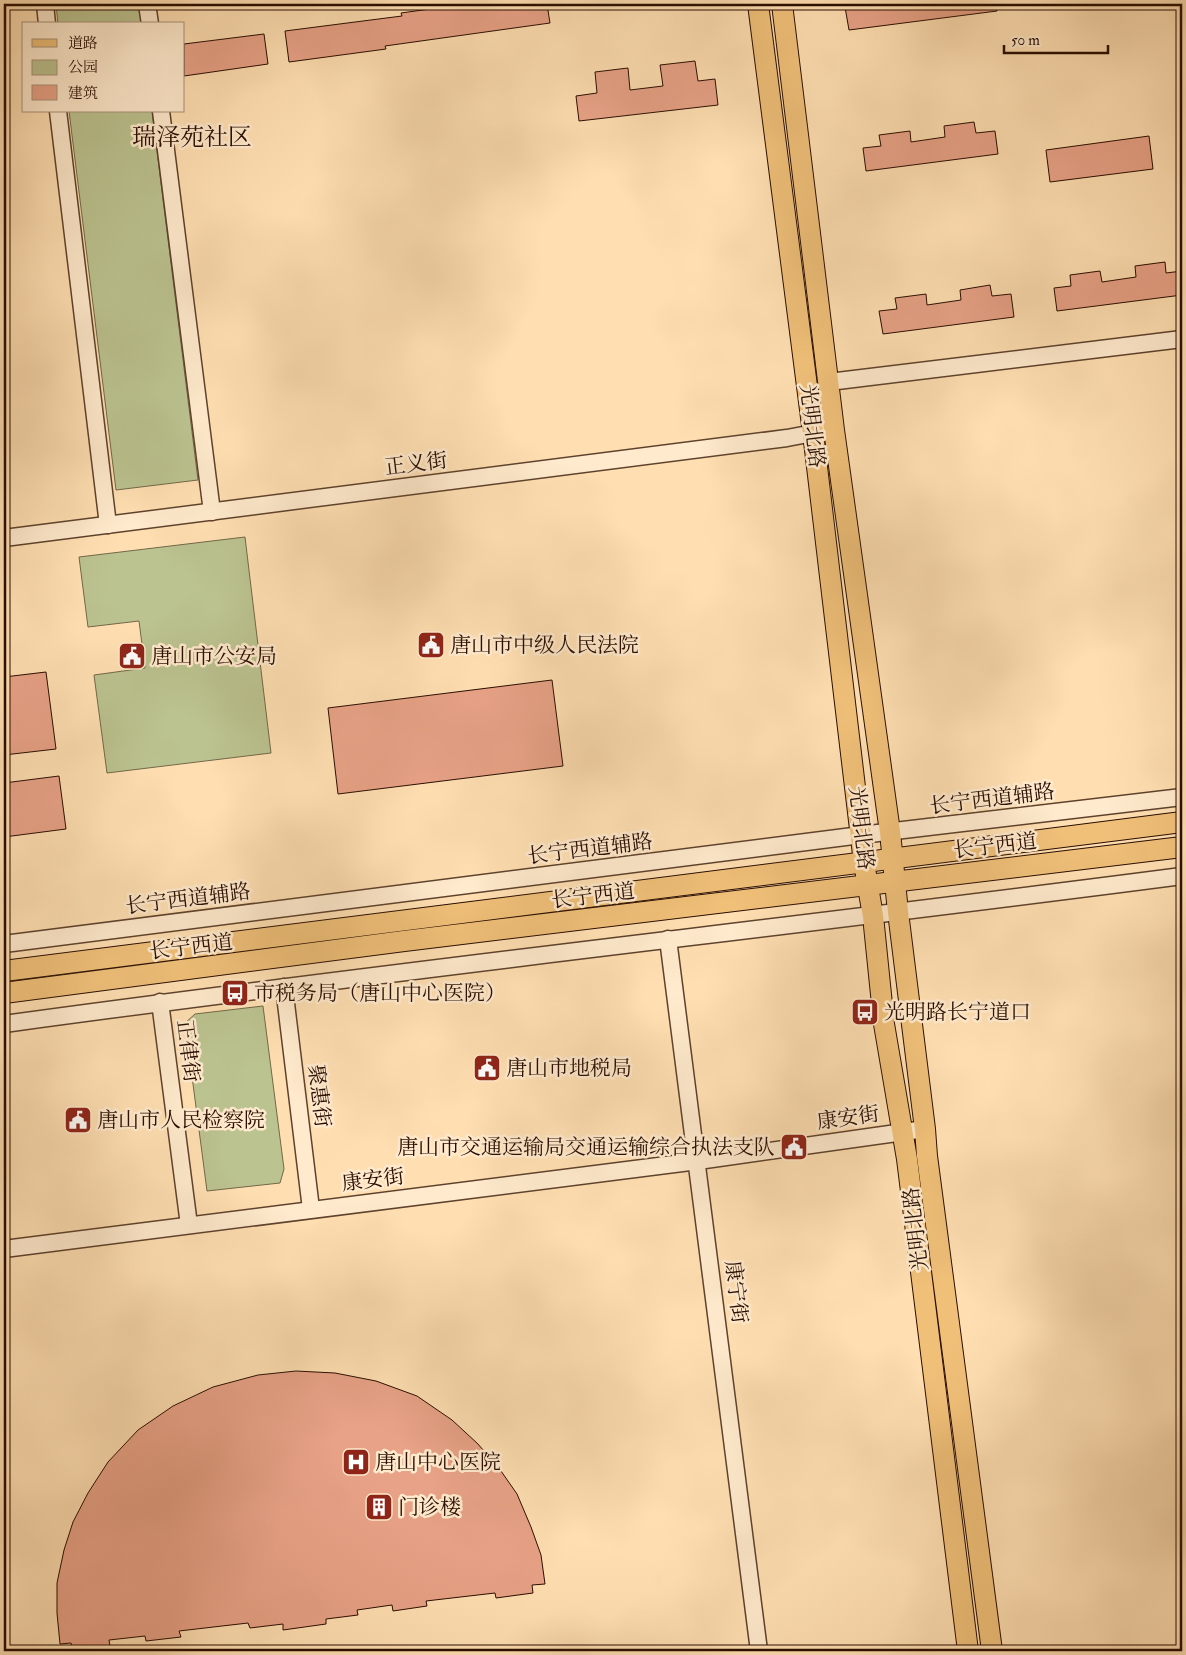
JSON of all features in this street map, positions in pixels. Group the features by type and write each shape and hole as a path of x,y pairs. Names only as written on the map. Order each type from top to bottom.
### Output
{"main road":[{"name":"光明北路","path":"758,4 813,433 864,863 873,916 884,1024 908,1159 968,1651"},
{"name":"光明北路","path":"782,4 834,430 890,832 927,1156 992,1651"},
{"name":"长宁西道","path":"4,971 466,911 1182,822"},
{"name":"长宁西道","path":"4,993 414,940 1182,847"}],"street":[{"path":"45,4 47,22"},
{"path":"147,4 150,22"},
{"path":"58,112 108,525"},
{"path":"161,112 212,512"},
{"path":"829,382 1182,339"},
{"name":"正义街","path":"4,538 777,439 834,430"},
{"name":"长宁西道辅路","path":"4,944 861,835 1182,797"},
{"path":"4,1024 160,1002 668,939 873,916 1182,876"},
{"name":"康宁街","path":"668,939 698,1160 759,1651"},
{"name":"聚惠街","path":"284,987 311,1209"},
{"name":"正律街","path":"160,1002 189,1225"},
{"name":"康安街","path":"4,1249 925,1129"}],"green space":[{"path":"56,4 139,4 141,22 58,22"},
{"path":"69,112 152,112 198,480 116,490"},
{"path":"245,537 271,753 107,773 94,675 145,668 139,621 88,627 79,557"},
{"path":"263,1006 284,1169 280,1183 207,1191 185,1023 195,1014"}],"building":[{"path":"466,4 547,4 550,23 385,46 386,49 289,62 285,31 402,16 401,13"},
{"path":"863,4 997,4 997,11 849,30 845,7"},
{"path":"264,34 268,64 185,76 185,44"},
{"path":"695,61 698,81 715,79 718,105 579,121 576,96 597,93 595,72 628,68 630,90 663,86 660,65"},
{"path":"974,122 976,133 995,131 998,154 866,171 863,148 881,146 879,135 910,131 911,142 945,137 944,126"},
{"path":"1149,136 1153,169 1050,182 1046,150"},
{"path":"1165,262 1166,273 1182,271 1182,295 1057,311 1054,288 1071,286 1070,275 1100,271 1102,282 1136,277 1135,266"},
{"path":"990,285 992,296 1011,294 1014,317 883,334 879,311 897,309 895,298 926,294 927,305 961,300 960,290"},
{"path":"46,672 56,749 4,755 4,677"},
{"name":"唐山市中级人民法院","path":"552,680 563,766 338,794 328,708"},
{"path":"59,776 66,829 4,837 4,783"},
{"name":"门诊楼","path":"296,1371 335,1373 376,1381 417,1396 452,1420 478,1444 501,1471 517,1494 541,1555 545,1584 532,1585 533,1593 496,1598 495,1593 426,1601 427,1606 393,1611 392,1605 357,1610 358,1615 326,1619 326,1624 283,1630 283,1624 250,1628 248,1623 179,1631 181,1637 146,1641 145,1636 109,1640 110,1646 73,1650 71,1643 60,1644 57,1583 64,1550 73,1522 88,1493 108,1462 138,1430 173,1406 213,1387 258,1375"}],"place":[{"name":"唐山市中级人民法院","path":"431,645"},
{"name":"唐山市公安局","path":"132,656"},
{"name":"市税务局（唐山中心医院）","path":"235,993"},
{"name":"光明路长宁道口","path":"865,1012"},
{"name":"唐山市地税局","path":"487,1068"},
{"name":"唐山市人民检察院","path":"78,1120"},
{"name":"唐山市交通运输局交通运输综合执法支队","path":"794,1147"},
{"name":"唐山中心医院","path":"356,1462"},
{"name":"门诊楼","path":"379,1507"}],"district":[{"name":"瑞泽苑社区","path":"192,137"}]}
